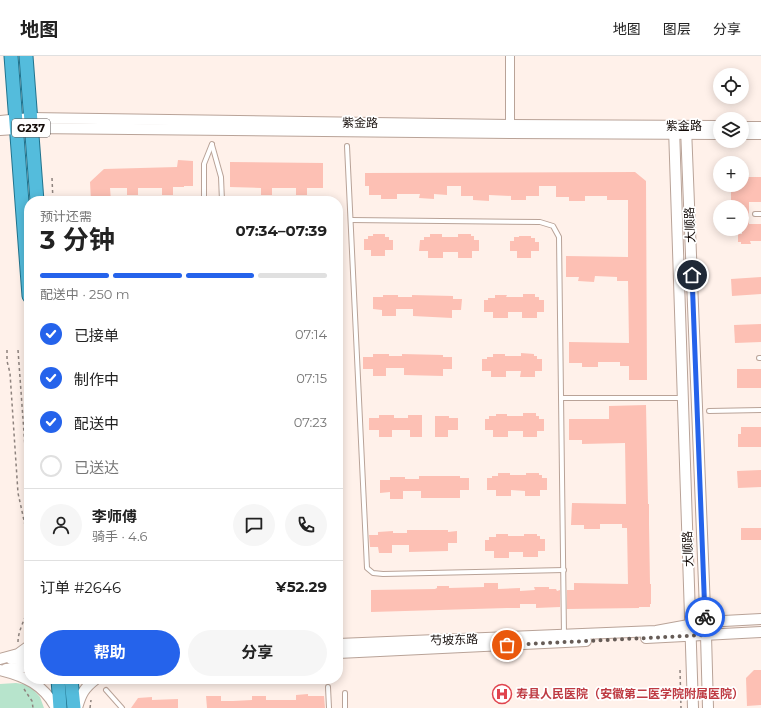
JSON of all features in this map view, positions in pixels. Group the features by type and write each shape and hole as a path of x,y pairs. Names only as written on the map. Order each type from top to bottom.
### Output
{"highway":[{"name":"G237","path":"11,56 24,230"},
{"name":"G237","path":"26,56 37,196"},
{"path":"58,684 60,708"},
{"path":"72,684 74,708"}],"street":[{"path":"510,56 510,129"},
{"name":"紫金路","path":"0,121 16,124 686,130 713,133"},
{"name":"紫金路","path":"0,130 16,124"},
{"name":"紫金路","path":"510,129 674,126 686,130 713,127"},
{"name":"大顺路","path":"674,126 693,708"},
{"path":"749,127 761,127"},
{"name":"大顺路","path":"686,130 706,622 708,708"},
{"path":"749,134 761,134"},
{"name":"芍坡东路","path":"343,644 656,631 706,622 761,619"},
{"name":"芍坡东路","path":"343,653 761,632"},
{"path":"0,659 18,654 24,650"},
{"path":"0,659 24,658"},
{"path":"0,670 24,668"},
{"path":"0,670 24,678"},
{"path":"35,684 51,699 56,708"},
{"path":"77,708 81,695 90,684"}],"lane":[{"path":"204,196 204,164 212,144 221,177 222,196"},
{"path":"347,146 367,568 373,573 383,574 564,570"},
{"path":"755,214 761,214"},
{"path":"351,220 540,222 553,226 559,237 564,635"},
{"path":"561,398 680,398"},
{"path":"709,411 761,410"},
{"path":"328,687 329,708"},
{"path":"106,690 122,708"},
{"path":"345,693 345,708"}],"path":[{"path":"52,178 53,196"},
{"path":"7,350 7,361 10,373 18,493 24,520"},
{"path":"18,350 24,433"},
{"path":"18,646 18,635 24,619"},
{"path":"680,670 681,708"},
{"path":"23,687 32,701 33,708"}],"green space":[{"path":"16,683 29,685 40,697 44,708 0,708 0,684"}],"building":[{"path":"178,160 193,161 193,186 173,187 173,195 162,195 162,188 138,188 138,195 127,195 127,188 110,188 111,196 91,196 90,182 104,169 177,167"},
{"path":"230,162 323,163 323,188 307,188 307,195 296,195 296,188 272,188 272,195 261,195 261,188 230,187"},
{"path":"635,172 646,181 647,380 629,380 629,366 620,366 620,362 598,362 598,367 582,367 582,363 569,363 569,342 629,343 628,281 617,281 617,277 595,276 594,282 578,281 579,277 566,277 566,256 628,257 628,200 607,200 607,196 585,196 585,201 569,201 569,197 556,197 556,186 539,186 539,196 526,196 526,200 511,200 511,196 489,195 489,201 473,200 473,196 461,196 461,186 447,186 447,195 434,194 434,199 419,198 420,194 397,194 397,199 381,199 381,195 369,195 369,186 365,186 365,173"},
{"path":"749,177 761,177 761,202 731,200 731,192 749,192"},
{"path":"749,224 761,224 761,241 750,241 751,244 741,244 741,242 738,242 738,236 749,236"},
{"path":"373,234 385,234 385,237 389,237 389,240 393,240 393,250 385,250 385,256 371,256 371,250 364,250 364,239 368,239 368,236 373,236"},
{"path":"430,234 442,234 442,237 458,237 458,234 471,234 471,236 474,236 474,240 479,240 479,251 472,251 472,258 458,258 458,252 443,252 443,258 428,258 428,251 419,251 420,240 424,240 424,237 430,237"},
{"path":"531,236 531,238 535,238 535,242 539,242 539,251 531,251 531,258 517,258 517,251 510,251 510,241 514,241 514,237"},
{"path":"761,277 761,294 732,296 731,279"},
{"path":"523,294 535,294 535,297 539,297 539,300 544,300 544,312 537,312 537,318 522,318 522,312 508,312 508,318 493,318 493,312 484,312 484,300 488,300 488,298 495,298 495,295 507,295 506,297 523,297"},
{"path":"383,295 398,295 398,297 412,297 412,295 453,296 453,299 462,299 461,310 452,310 452,318 413,316 413,309 396,309 396,316 382,316 382,310 373,309 373,297 383,297"},
{"path":"761,324 761,342 735,343 734,325"},
{"path":"521,353 534,354 534,356 537,356 537,359 542,359 542,371 535,371 535,377 520,377 521,371 506,371 506,377 491,377 491,371 482,371 482,359 493,357 493,354 521,356"},
{"path":"373,354 389,354 389,356 402,356 402,354 443,355 443,357 452,357 452,369 443,369 443,376 404,375 404,368 386,368 386,376 373,376 373,369 363,369 363,357 373,357"},
{"path":"737,369 761,369 761,388 737,388"},
{"path":"646,405 651,584 650,607 567,609 567,590 574,590 574,583 628,584 627,528 622,528 622,524 600,524 600,529 584,529 584,525 571,525 572,503 626,504 625,443 582,444 582,440 569,440 569,419 609,419 609,406"},
{"path":"523,413 536,413 536,416 539,416 539,419 544,419 544,431 537,431 537,437 523,437 523,431 508,431 508,437 493,437 493,430 485,430 485,419 489,419 489,416 496,416 496,414 507,414 507,416 523,416"},
{"path":"379,415 394,415 394,418 408,418 408,415 422,415 422,437 410,437 410,430 392,430 392,437 379,437 379,430 369,430 369,418 379,418"},
{"path":"435,416 449,416 449,418 458,418 458,430 448,430 448,437 435,437"},
{"path":"741,427 761,427 761,447 738,447 738,434 741,434"},
{"path":"761,470 761,487 738,488 737,471"},
{"path":"498,473 526,475 526,473 539,473 539,475 542,475 542,478 547,478 547,490 540,490 540,496 525,496 525,491 511,490 511,496 496,496 496,490 487,490 487,478 498,476"},
{"path":"419,476 460,476 460,478 469,478 469,490 460,490 460,498 421,498 421,491 403,491 403,499 390,499 390,492 380,493 380,480 390,480 390,477 419,479"},
{"path":"741,528 761,528 761,540 741,540"},
{"path":"407,530 457,531 457,543 448,543 448,551 409,552 409,545 392,545 392,553 379,553 378,547 370,547 369,535 378,535 378,532 393,531 393,533 407,533"},
{"path":"496,534 524,536 524,534 537,534 537,536 540,536 540,539 545,539 545,551 538,551 538,557 523,557 523,552 509,552 509,558 494,558 494,551 485,551 485,540 489,540 489,537 496,537"},
{"path":"484,583 498,583 498,589 520,588 520,591 535,590 534,587 549,587 549,589 556,589 557,591 560,590 560,607 536,608 536,604 520,604 520,608 371,612 371,590 435,589 437,586 449,586 449,588 484,587"},
{"path":"754,670 761,670 761,705 747,706 746,678"},
{"path":"308,694 308,696 324,696 325,708 207,708 206,696 221,696 221,701 252,700 252,696 266,696 266,700 296,700 296,695"},
{"path":"152,697 152,700 178,699 178,708 131,708 138,698"}],"way so far":[{"path":"507,645 706,635 705,617"}],"place":[{"name":"寿县人民医院（安徽第二医学院附属医院）","path":"502,694"}],"route":[{"path":"692,275 705,617"}]}
